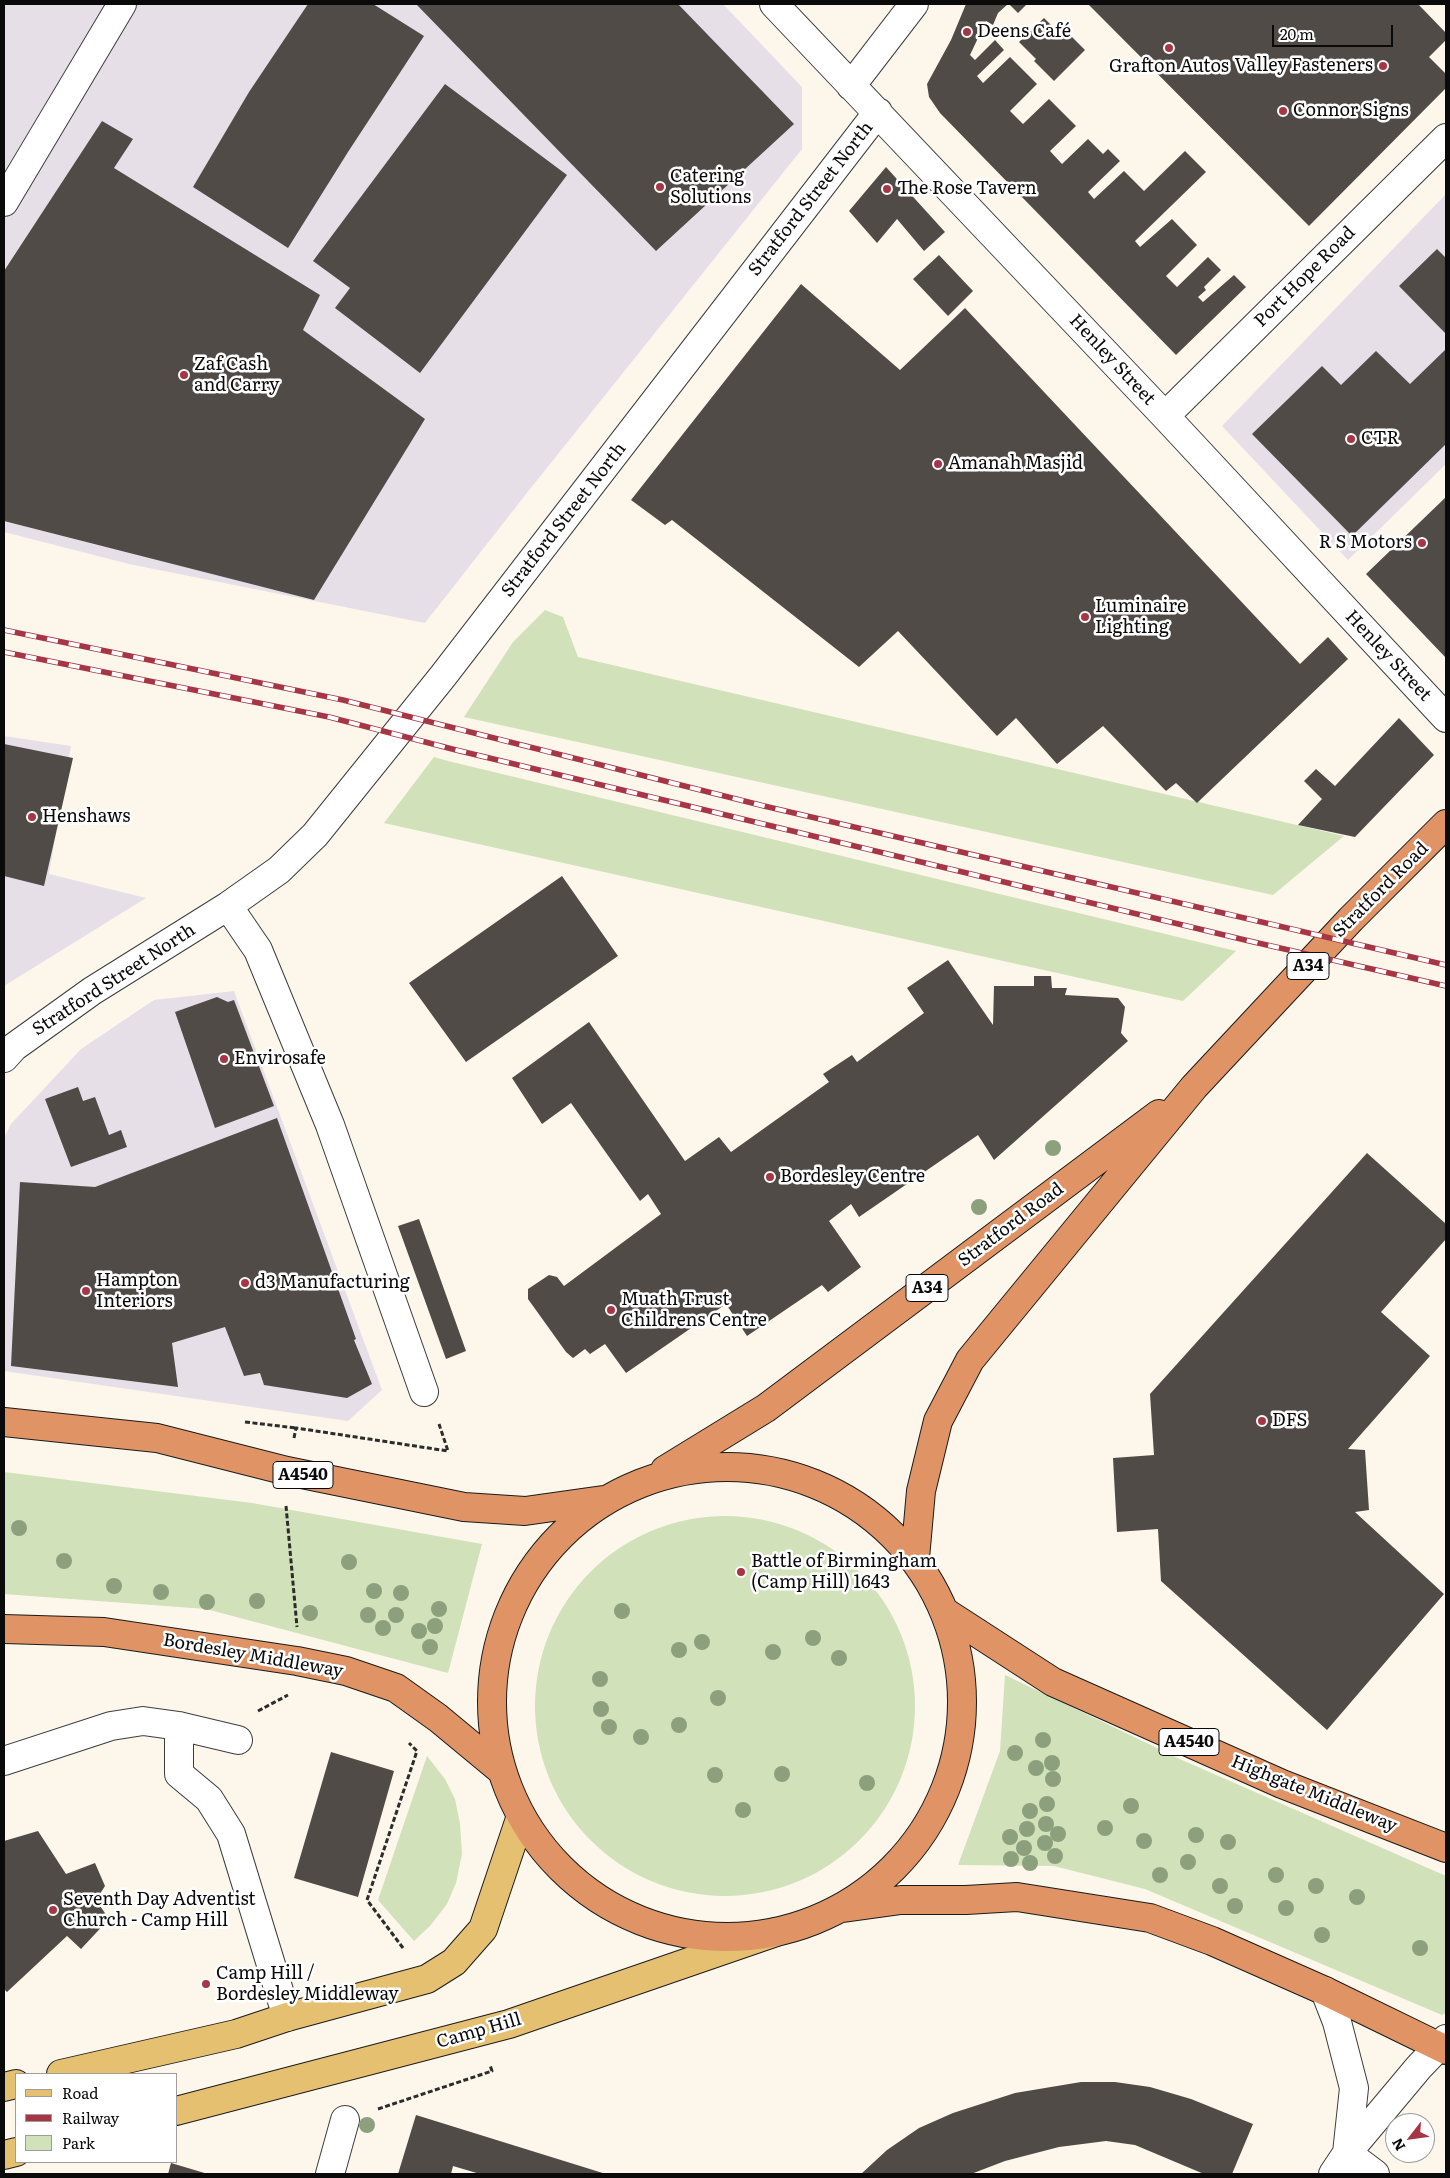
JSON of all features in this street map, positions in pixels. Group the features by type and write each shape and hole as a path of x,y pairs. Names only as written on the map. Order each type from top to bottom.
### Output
{"highway":[{"name":"Stratford Road","path":"915,1558 921,1491 938,1422 970,1360 1194,1087 1351,919 1446,824"},
{"name":"Stratford Road","path":"652,1478 766,1408 1194,1087"},
{"name":"A4540","path":"4,1422 157,1438 287,1471 464,1507 525,1511 604,1500"},
{"path":"724,1465 796,1476 862,1508 915,1558 945,1612 962,1678 959,1746 936,1811 896,1867 842,1908 810,1922 776,1932 734,1937 691,1934 642,1921 610,1907 576,1882 545,1852 521,1816 502,1771 492,1710 497,1648 519,1590 555,1539 604,1500 652,1478 724,1465"},
{"name":"Highgate Middleway","path":"945,1612 1053,1682 1282,1784 1446,1848"},
{"name":"Bordesley Middleway","path":"4,1629 104,1632 297,1661 346,1671 396,1688 438,1718 502,1771"},
{"path":"842,1908 901,1900 966,1900 1017,1897 1150,1918 1212,1942 1444,2045"}],"main road":[{"path":"65,2073 236,2034 287,2016 427,1979 454,1962 482,1929 521,1816"},
{"name":"Camp Hill","path":"178,2110 499,2027 776,1932"}],"street":[{"path":"4,202 122,4"},
{"name":"Henley Street","path":"774,4 1165,416 1446,718"},
{"path":"851,86 914,4"},
{"name":"Stratford Street North","path":"4,1058 14,1046 92,991 228,906 279,870 315,835 443,676 878,112"},
{"name":"Port Hope Road","path":"1165,416 1446,138"},
{"path":"228,906 258,950 330,1125 424,1392"},
{"path":"4,1761 111,1726 143,1721 180,1726 238,1740"},
{"path":"180,1726 179,1774 209,1799 231,1834 287,2016"},
{"path":"1325,1991 1337,2022 1354,2088 1340,2163"},
{"path":"1340,2163 1419,2067 1444,2045"},
{"path":"330,2174 345,2120"},
{"path":"1340,2163 1375,2174"}],"path":[{"path":"297,1661 297,1624 286,1506 287,1471 296,1428 448,1451"},
{"path":"367,1900 417,1750 402,1738"}],"shaded area":[{"path":"4,4 723,4 802,87 802,149 425,623 129,564 4,532"},
{"path":"1446,194 1446,464 1348,560 1222,426"},
{"path":"4,736 71,746 49,874 146,898 4,986"},
{"path":"234,991 382,1390 348,1421 4,1371 4,1138 11,1124 81,1049 154,1000"}],"green space":[{"path":"545,610 563,617 578,657 1344,836 1273,895 464,717 513,642"},
{"path":"434,757 1236,951 1183,1001 384,823"},
{"path":"4,1472 252,1503 482,1544 448,1673 206,1609 4,1594"},
{"path":"725,1516 762,1520 798,1531 830,1548 859,1572 883,1601 900,1633 911,1669 915,1706 911,1743 900,1779 883,1811 859,1840 830,1864 798,1881 762,1892 725,1896 688,1892 652,1881 620,1864 591,1840 567,1811 550,1779 539,1743 535,1706 539,1669 550,1633 567,1601 591,1572 620,1548 652,1531 688,1520"},
{"path":"1005,1675 1182,1760 1446,1876 1446,2013 1442,2015 1145,1889 1054,1866 958,1865 1000,1751"},
{"path":"427,1756 445,1779 455,1799 460,1824 462,1854 456,1883 447,1904 430,1926 414,1941 378,1900"}],"building":[{"path":"308,4 373,4 424,36 288,248 193,187 249,92"},
{"name":"Catering Solutions","path":"416,4 678,4 794,124 656,251"},
{"path":"966,4 1008,4 998,13 993,25 986,21 970,55 975,60 995,40 1004,50 977,76 983,83 1010,57 1037,84 1010,111 1023,124 1049,99 1076,126 1050,151 1062,164 1088,139 1103,154 1108,149 1120,161 1088,192 1094,199 1124,171 1144,191 1185,151 1206,172 1135,241 1140,247 1172,219 1197,245 1166,276 1177,287 1208,257 1221,270 1204,287 1206,290 1198,297 1203,302 1234,275 1246,287 1176,355 940,113 929,97 927,84 951,40"},
{"name":"Deens Café","path":"1009,4 1027,4 1018,13"},
{"path":"1088,4 1418,4 1446,33 1446,40 1429,57 1446,74 1446,88 1309,226"},
{"path":"1044,18 1061,35 1065,30 1085,50 1054,81 1034,61 1036,59 1019,42"},
{"path":"445,84 567,175 420,373 335,308 350,288 313,261"},
{"name":"Zaf Cash and Carry","path":"102,121 133,139 114,168 320,295 303,330 425,419 314,600 4,521 4,271"},
{"name":"The Rose Tavern","path":"886,167 945,232 924,251 897,219 877,243 849,211"},
{"path":"1437,249 1446,258 1446,334 1399,286"},
{"path":"939,255 973,291 948,316 913,279"},
{"path":"801,284 900,370 965,308 1300,664 1328,637 1348,659 1197,803 1176,783 1166,791 1103,726 1057,764 1016,718 997,736 898,631 859,667 672,520 665,525 631,500"},
{"name":"CTR","path":"1446,349 1446,444 1352,536 1252,434 1322,366 1341,385 1376,351 1410,384"},
{"name":"R S Motors","path":"1446,497 1446,658 1366,574"},
{"path":"1399,718 1434,755 1355,837 1298,825 1322,799 1304,781 1316,769 1335,786"},
{"name":"Henshaws","path":"4,744 73,758 44,886 4,876"},
{"path":"562,876 618,956 466,1062 409,983"},
{"name":"Bordesley Centre","path":"948,960 993,1025 994,986 1034,986 1034,976 1051,976 1052,988 1067,988 1065,995 1118,998 1125,1007 1121,1033 1128,1041 994,1160 978,1135 859,1217 851,1204 829,1221 861,1267 828,1292 822,1285 747,1336 726,1304 626,1373 605,1344 590,1354 585,1349 573,1358 566,1352 528,1299 528,1289 549,1275 557,1277 564,1286 661,1214 648,1194 640,1201 571,1103 542,1124 512,1078 589,1022 685,1161 719,1137 731,1152 829,1082 823,1074 852,1055 857,1062 924,1013 907,988"},
{"name":"Envirosafe","path":"217,997 228,1002 234,1000 274,1106 215,1128 175,1012"},
{"path":"78,1087 83,1101 95,1097 109,1135 121,1130 127,1147 71,1167 45,1099"},
{"name":"d3 Manufacturing","path":"277,1118 356,1339 354,1340 372,1384 347,1398 264,1385 260,1373 244,1376 225,1327 172,1343 178,1387 11,1366 20,1182 95,1187"},
{"name":"DFS","path":"1367,1153 1446,1224 1446,1239 1381,1312 1430,1356 1348,1449 1365,1450 1369,1510 1355,1512 1444,1594 1327,1730 1161,1581 1158,1529 1117,1532 1113,1458 1154,1455 1150,1394"},
{"path":"419,1219 466,1351 446,1359 398,1226"},
{"path":"331,1752 394,1771 358,1897 294,1878"},
{"name":"Seventh Day Adventist Church - Camp Hill","path":"38,1831 66,1874 95,1863 105,1886 96,1900 109,1919 81,1949 67,1936 7,1992 4,1989 4,1841"},
{"path":"1081,2082 1115,2082 1150,2087 1191,2099 1253,2124 1232,2174 1204,2174 1135,2145 1106,2141 1059,2147 1005,2161 971,2174 861,2174 887,2150 919,2128 953,2113 1015,2093"},
{"path":"416,2115 606,2174 480,2174 453,2166 451,2174 398,2174"},
{"path":"171,2163 208,2174 168,2174"}],"railway":[{"path":"4,630 343,700 764,806 1446,965"},
{"path":"4,652 329,717 456,750 1245,940 1446,986"}],"place":[{"name":"Deens Café","path":"967,32"},
{"name":"Grafton Autos","path":"1169,48"},
{"name":"Valley Fasteners","path":"1383,66"},
{"name":"Connor Signs","path":"1283,111"},
{"name":"Catering Solutions","path":"660,187"},
{"name":"The Rose Tavern","path":"887,189"},
{"name":"Zaf Cash and Carry","path":"184,375"},
{"name":"CTR","path":"1351,439"},
{"name":"Amanah Masjid","path":"938,464"},
{"name":"R S Motors","path":"1422,543"},
{"name":"Luminaire Lighting","path":"1085,617"},
{"name":"Henshaws","path":"32,817"},
{"name":"Envirosafe","path":"224,1059"},
{"name":"Bordesley Centre","path":"770,1177"},
{"name":"d3 Manufacturing","path":"245,1283"},
{"name":"Hampton Interiors","path":"86,1291"},
{"name":"Muath Trust Childrens Centre","path":"611,1310"},
{"name":"DFS","path":"1262,1421"},
{"name":"Battle of Birmingham (Camp Hill) 1643","path":"741,1572"},
{"name":"Seventh Day Adventist Church - Camp Hill","path":"53,1910"},
{"name":"Camp Hill / Bordesley Middleway","path":"206,1984"}]}
